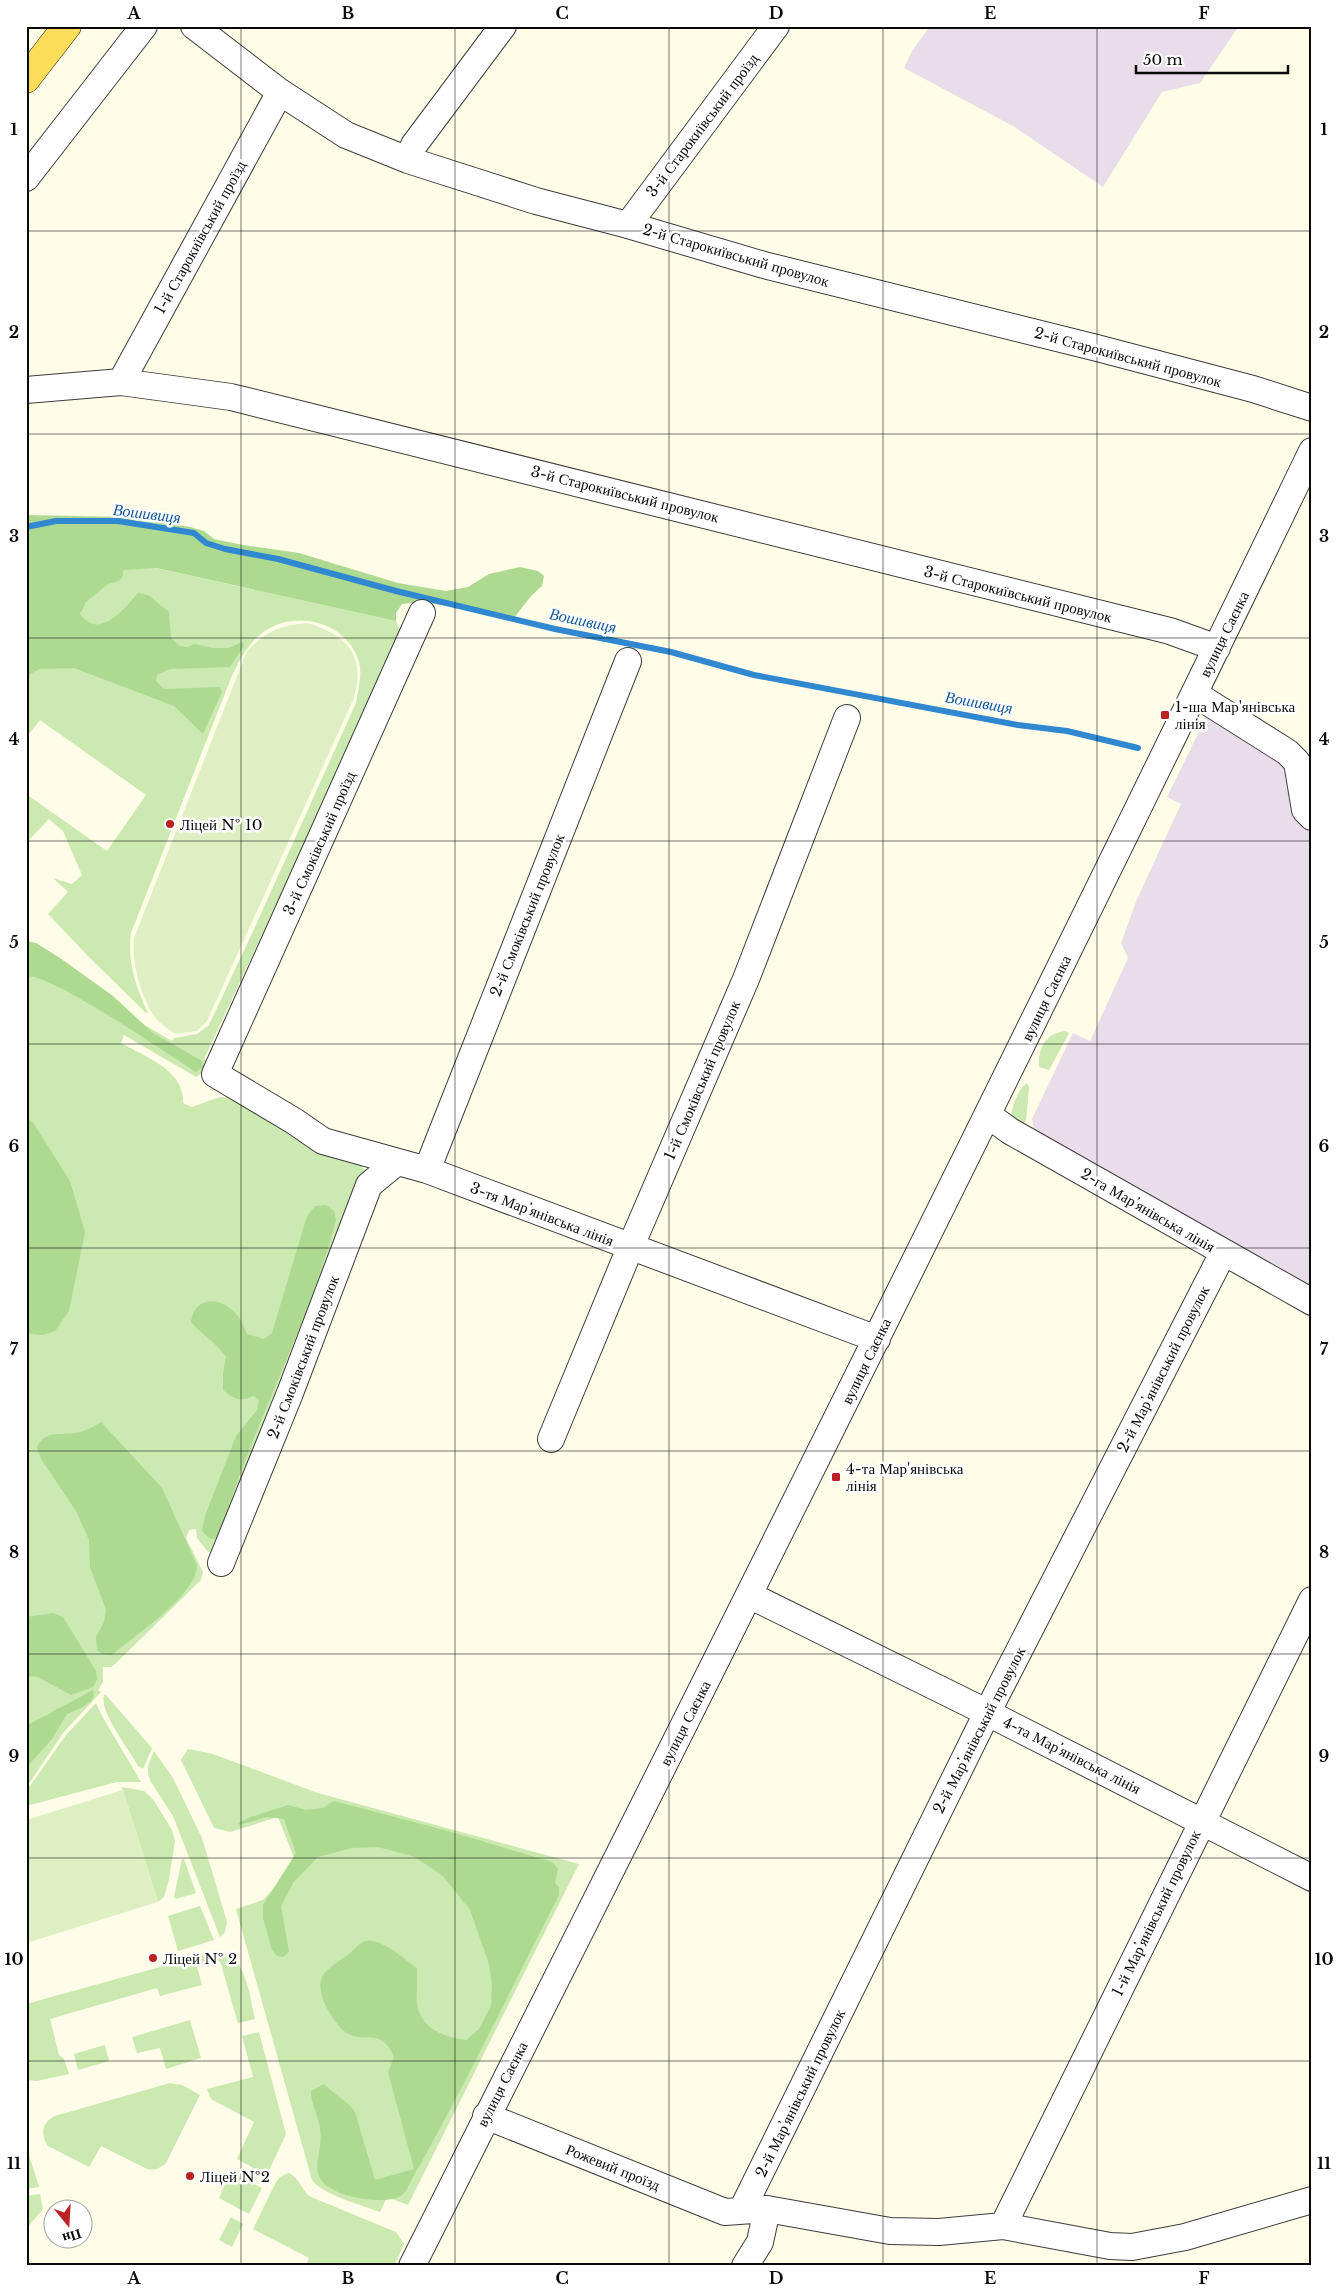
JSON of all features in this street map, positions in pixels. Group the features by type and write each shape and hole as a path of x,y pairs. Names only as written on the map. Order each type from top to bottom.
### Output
{"main road":[{"path":"26,78 67,26"}],"street":[{"path":"26,178 144,26"},
{"name":"2-й Старокиївський провулок","path":"194,26 280,92 346,136 408,160 536,201 628,224 764,265 1097,348 1253,389 1312,408"},
{"path":"408,160 414,145 503,26"},
{"name":"3-й Старокиївський проїзд","path":"628,224 776,26"},
{"name":"1-й Старокиївський проїзд","path":"121,382 280,92"},
{"name":"3-й Старокиївський провулок","path":"26,390 121,382 231,397 1170,631 1217,648"},
{"name":"вулиця Саєнка","path":"412,2266 877,1339 1312,451"},
{"name":"3-й Смоківський проїзд","path":"215,1074 422,613"},
{"name":"2-й Смоківський провулок","path":"427,1170 628,661"},
{"path":"1194,694 1287,752 1297,762 1305,810 1312,817"},
{"name":"1-й Смоківський провулок","path":"551,1439 630,1248 746,978 847,718"},
{"name":"3-тя Марʼянівська лінія","path":"215,1074 294,1121 323,1141 427,1170 630,1248 877,1339"},
{"name":"2-га Марʼянівська лінія","path":"988,1114 1010,1131 1312,1302"},
{"name":"2-й Смоківський провулок","path":"221,1563 290,1393 366,1191 369,1185 397,1162"},
{"name":"2-й Марʼянівський провулок","path":"745,2266 760,2242 754,2209 987,1713 1223,1253"},
{"name":"4-та Марʼянівська лінія","path":"749,1595 1201,1820 1312,1878"},
{"name":"1-й Марʼянівський провулок","path":"1003,2226 1201,1820 1312,1600"},
{"name":"Рожевий проїзд","path":"486,2116 725,2212 754,2209 890,2231 939,2232 1003,2226 1110,2246 1132,2247 1185,2236 1312,2200"}],"shaded area":[{"path":"930,26 1239,26 1200,83 1162,92 1103,187 1013,126 904,68 912,51"},
{"path":"1208,713 1287,760 1312,823 1312,1288 1034,1133 1032,1119 1073,1033 1090,1041 1128,958 1121,943 1137,899 1181,804 1167,797"}],"green space":[{"path":"26,515 125,517 190,527 204,531 214,539 299,553 398,583 446,591 468,587 489,574 520,567 538,571 544,576 542,586 529,598 511,621 443,605 416,603 402,604 396,613 396,621 156,568 123,570 123,576 119,581 108,584 86,602 80,614 87,622 95,624 111,620 138,593 148,595 169,612 171,638 180,646 187,647 195,644 212,648 228,648 243,642 244,646 230,667 170,669 157,675 156,681 164,689 220,687 222,692 203,734 174,706 74,668 40,669 26,676"},
{"path":"155,568 396,621 400,630 335,778 204,1059 212,1063 210,1068 196,1077 124,1035 121,1043 152,1059 171,1073 178,1082 182,1092 183,1103 192,1107 220,1097 240,1099 357,1161 365,1170 366,1177 295,1339 217,1548 213,1552 208,1552 197,1538 196,1529 189,1530 186,1538 203,1572 201,1580 115,1664 111,1667 103,1667 103,1682 98,1690 101,1692 63,1733 26,1788 26,954 172,1041 174,1038 197,1034 209,1025 356,703 360,678 360,666 349,642 327,626 313,622 286,622 273,627 261,634 243,654 231,678 131,933 131,964 136,984 148,1013 146,1013 48,914 68,892 53,878 72,884 82,875 63,831 49,819 26,843 26,794 107,851 146,795 40,720 26,738 26,570"},
{"path":"307,623 333,634 351,650 357,671 357,685 353,700 207,1021 197,1031 175,1034 162,1025 154,1016 143,996 135,967 134,938 247,651 267,634 288,626"},
{"path":"26,941 36,943 60,958 113,996 153,1033 202,1061 203,1067 196,1072 84,1001 59,987 26,976"},
{"path":"1065,1031 1069,1033 1049,1070 1039,1067 1040,1054 1044,1043 1052,1035"},
{"path":"1027,1083 1029,1087 1026,1121 1022,1125 1011,1117 1016,1098"},
{"path":"26,1116 34,1124 70,1181 85,1232 69,1311 55,1331 42,1335 26,1333"},
{"path":"326,1205 334,1211 336,1220 310,1300 247,1455 220,1534 214,1539 209,1538 202,1531 205,1516 236,1436 257,1410 259,1400 253,1396 237,1399 223,1390 223,1373 226,1357 191,1322 194,1313 204,1303 210,1301 218,1302 225,1305 238,1316 247,1334 264,1339 272,1333 307,1216 315,1206"},
{"path":"101,1422 162,1488 197,1565 194,1577 176,1602 112,1655 102,1654 97,1650 96,1637 104,1622 106,1610 90,1567 89,1540 76,1511 41,1459 37,1447 49,1435 79,1432"},
{"path":"53,1613 63,1617 96,1671 97,1679 93,1687 71,1695 38,1677 26,1676 26,1617"},
{"path":"93,1690 92,1700 83,1707 67,1714 52,1739 26,1768 26,1726"},
{"path":"105,1694 152,1748 143,1769 138,1766 115,1730 105,1709"},
{"path":"96,1703 141,1782 117,1782 26,1806 26,1792 66,1735"},
{"path":"188,1749 213,1754 318,1793 579,1864 408,2205 387,2197 380,2212 334,2195 312,2180 236,1909 263,1900 293,1867 295,1860 278,1817 230,1832 214,1828 181,1760"},
{"path":"154,1751 173,1778 202,1838 227,1922 225,1932 220,1937 173,1816 151,1782 148,1766"},
{"path":"122,1787 144,1791 153,1799 172,1830 175,1841 169,1879 164,1897 158,1902"},
{"path":"123,1790 158,1902 26,1943 26,1820"},
{"path":"334,1801 448,1831 552,1862 558,1868 555,1883 559,1887 559,1895 460,2090 408,2187 399,2197 393,2199 367,2199 346,2195 332,2189 318,2175 317,2167 321,2139 311,2091 324,2084 355,2112 375,2180 414,2169 388,2072 394,2057 389,2047 383,2042 377,2039 351,2035 339,2026 323,1998 320,1983 322,1977 329,1968 363,1942 376,1942 384,1945 417,1968 417,2003 419,2012 428,2025 449,2037 466,2040 479,2029 491,2006 492,1985 489,1964 470,1910 443,1876 415,1857 378,1847 352,1848 318,1857 293,1883 281,1906 289,1952 283,1957 277,1956 272,1950 263,1918 263,1905 296,1853 284,1819 267,1817 239,1825 238,1823 288,1805 306,1810 323,1808"},
{"path":"182,1859 184,1859 196,1893 176,1899 174,1897"},
{"path":"200,1906 214,1940 178,1951 168,1916"},
{"path":"218,1951 228,1955 241,1969 248,1988 255,2019 238,2023 220,1961 197,1967 202,1985 160,1996 157,1988 50,2019 59,2055 64,2059 69,2074 37,2081 26,2080 26,2004"},
{"path":"190,2020 201,2058 166,2069 160,2048 137,2053 132,2037"},
{"path":"259,2032 286,2134 267,2175 237,2159 254,2122 211,2099 207,2089 253,2077 242,2036"},
{"path":"105,2045 109,2061 78,2070 74,2054"},
{"path":"170,2083 182,2085 200,2095 166,2163 159,2168 147,2169 101,2146 89,2167 48,2146 45,2142 43,2133 45,2125 55,2116"},
{"path":"26,2145 39,2187 26,2189"},
{"path":"230,2172 262,2188 249,2214 219,2198"},
{"path":"288,2173 295,2178 311,2197 396,2232 404,2244 394,2266 306,2266 309,2258 253,2229 276,2182 280,2177"},
{"path":"40,2194 42,2210 26,2229 26,2196"},
{"path":"231,2217 243,2224 232,2247 219,2240"}],"waterway":[{"name":"Вошивиця","path":"26,527 56,521 118,521 194,533 206,543 225,549 278,559 396,591 555,629 671,652 754,675 1018,725 1067,731 1138,748"}],"place":[{"name":"1-ша Мар'янівська лінія","path":"1165,715"},
{"name":"Ліцей № 10","path":"170,824"},
{"name":"4-та Мар'янівська лінія","path":"836,1477"},
{"name":"Ліцей № 2","path":"153,1958"},
{"name":"Ліцей №2","path":"190,2176"}]}
